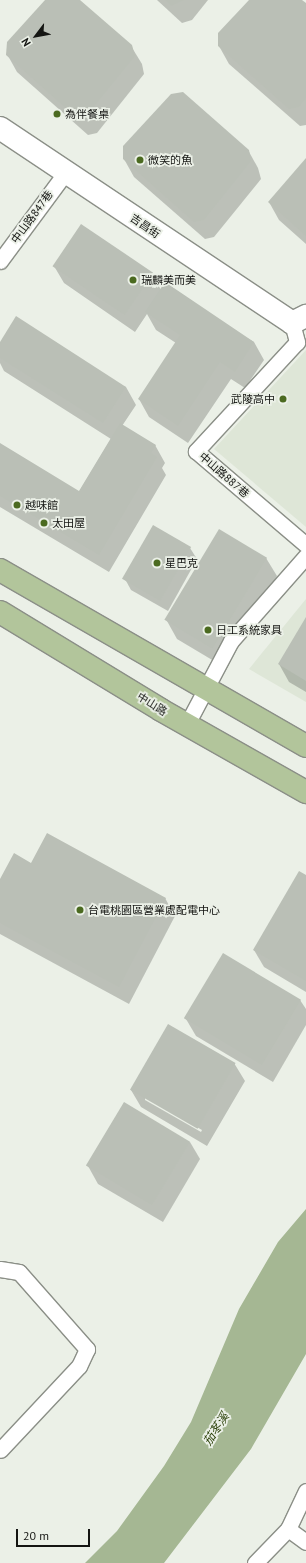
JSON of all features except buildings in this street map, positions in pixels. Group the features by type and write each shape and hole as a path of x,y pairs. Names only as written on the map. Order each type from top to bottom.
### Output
{"main road":[{"path":"0,570 306,746"},
{"name":"中山路","path":"0,612 186,724 306,792"}],"street":[{"name":"吉昌街","path":"0,128 65,173 299,319"}],"lane":[{"name":"中山路847巷","path":"0,261 65,173"},
{"name":"中山路887巷","path":"299,319 297,342 196,451 306,545"},
{"path":"186,724 231,641 306,556"},
{"path":"0,1269 19,1272 87,1349 79,1366 0,1450"},
{"path":"256,1563 288,1529 306,1491"},
{"path":"288,1529 306,1542"}],"shaded area":[{"name":"武陵高中","path":"306,350 306,527 214,449"},
{"path":"306,599 306,702 249,669"}],"water":[{"name":"茄苳溪","path":"306,1209 306,1354 251,1449 164,1563 85,1563 117,1531 164,1466 191,1422 239,1309 278,1242"}],"place":[{"name":"為伴餐桌","path":"57,114"},
{"name":"微笑的魚","path":"140,160"},
{"name":"瑞麟美而美","path":"133,280"},
{"name":"武陵高中","path":"283,399"},
{"name":"越味館","path":"17,505"},
{"name":"太田屋","path":"44,523"},
{"name":"星巴克","path":"157,563"},
{"name":"日工系統家具","path":"208,630"},
{"name":"台電桃園區營業處配電中心","path":"80,910"}]}
